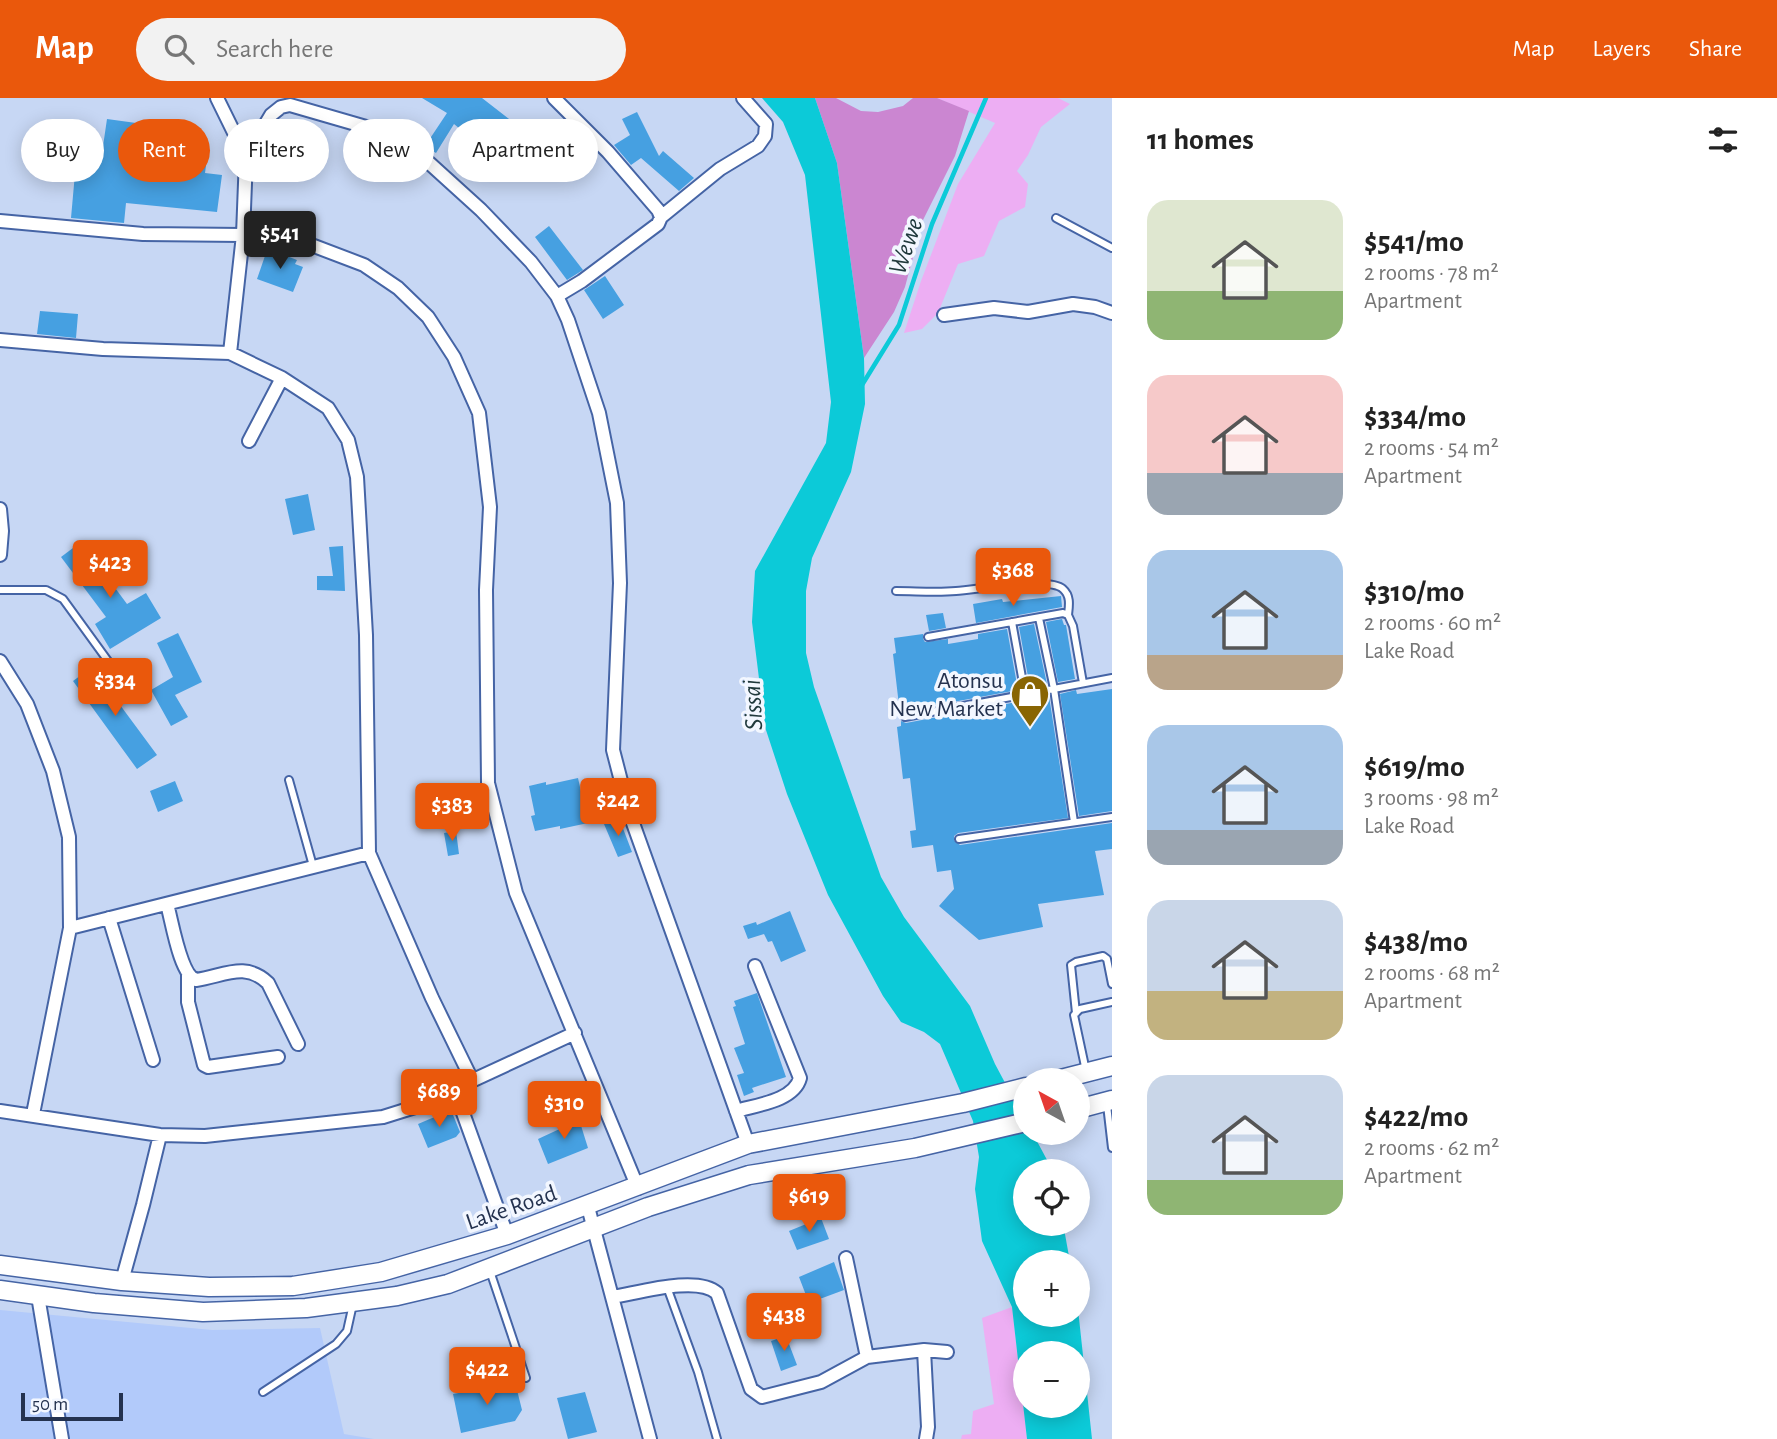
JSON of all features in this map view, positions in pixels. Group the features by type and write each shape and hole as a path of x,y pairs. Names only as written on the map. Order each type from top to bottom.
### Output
{"main road":[{"path":"1090,1072 1112,1066"},
{"name":"Lake Road","path":"0,1265 122,1281 209,1287 293,1286 381,1272 507,1236 748,1144 963,1103 1013,1090"},
{"path":"1090,1106 1110,1101"},
{"name":"Lake Road","path":"0,1290 203,1312 306,1308 397,1296 448,1284 648,1207 749,1175 915,1148 1013,1125"}],"street":[{"path":"217,98 227,119"},
{"path":"554,98 608,152 658,209 661,217"},
{"path":"557,296 582,281 647,232 661,217 720,169 758,146 765,136 766,124 744,98"},
{"path":"269,119 281,107 290,105 366,127 427,161 481,210 531,262 557,296 568,320 599,413 617,503 620,583 613,750 629,812 748,1144"},
{"path":"230,354 243,235 245,182"},
{"path":"0,221 143,233 243,235 301,241 364,265 398,288 428,317 454,357 479,413 490,507 486,590 488,783 516,893 638,1188"},
{"path":"944,315 994,307 1028,312 1073,304 1112,313"},
{"path":"0,340 103,349 230,354 282,378 328,408 348,440 357,477 366,635 369,853 432,998 472,1080"},
{"path":"249,440 282,378"},
{"path":"0,509 0,555"},
{"path":"0,661 27,704 53,771 69,837 70,928 33,1114"},
{"path":"70,928 369,853"},
{"path":"167,904 188,975 188,1002 204,1065 208,1067 278,1058"},
{"path":"109,918 153,1060"},
{"path":"736,1111 790,1094 798,1087 800,1079 755,966"},
{"path":"188,975 197,980 253,971 268,983 298,1044"},
{"path":"0,1111 160,1135 205,1136 383,1117 415,1107 575,1033"},
{"path":"454,1088 507,1236"},
{"path":"122,1281 160,1135"},
{"path":"588,1207 650,1439"},
{"path":"846,1258 867,1357"},
{"path":"613,1297 667,1287 711,1288 717,1293 751,1389 762,1397 821,1382 853,1367 867,1357 924,1350 947,1352"},
{"path":"38,1296 62,1439"},
{"path":"924,1350 928,1427 926,1439"}],"lane":[{"path":"1056,218 1112,248"},
{"path":"896,591 955,592 1005,584 1054,585 1064,589 1069,600 1068,615 1073,626 1083,683"},
{"path":"0,590 46,590 63,599 108,661"},
{"path":"928,638 1063,613 1068,615"},
{"path":"1039,618 1054,689 1074,822"},
{"path":"1012,622 1025,694"},
{"path":"905,717 1112,678"},
{"path":"289,780 313,867"},
{"path":"960,839 1112,817"},
{"path":"1085,1068 1074,1016 1076,1013 1071,965 1103,956 1107,959 1112,984"},
{"path":"1076,1013 1080,1009 1112,1002"},
{"path":"1110,1101 1112,1148"},
{"path":"489,1269 526,1378"},
{"path":"667,1287 698,1372 717,1439"},
{"path":"263,1392 336,1344 347,1331 353,1302"}],"shaded area":[{"path":"762,98 815,98 837,163 864,358 865,404 851,472 812,558 806,591 806,653 814,687 881,877 904,917 970,1006 1013,1098 1013,1145 1039,1145 1047,1159 1013,1159 1013,1236 1065,1236 1068,1250 1013,1250 1013,1316 1012,1307 982,1241 975,1189 979,1157 973,1121 940,1044 924,1032 901,1022 883,996 828,895 787,794 765,727 752,622 755,571 826,443 831,402 805,175 783,122"},
{"path":"815,98 836,98 861,111 878,112 903,106 913,98 937,98 969,111 955,156 923,220 905,287 894,312 864,358 837,163"},
{"path":"937,98 1058,98 1070,104 1041,127 1017,171 1028,184 1025,207 999,221 984,256 958,264 938,313 922,329 904,333 958,184 995,123"},
{"path":"1012,1307 1016,1341 1013,1341 1013,1418 1025,1418 1027,1439 961,1439 962,1435 971,1434 973,1411 994,1404 982,1318"},
{"path":"0,1310 212,1330 320,1328 344,1434 374,1439 0,1439"},
{"path":"1014,1327 1080,1327 1081,1341 1016,1341"},
{"path":"1025,1418 1090,1418 1092,1439 1027,1439"}],"building":[{"path":"422,98 482,98 509,119 448,119 448,134 436,153 434,132 447,113"},
{"path":"637,112 659,156 663,151 694,178 679,191 641,158 631,165 614,145 630,135 622,119"},
{"path":"107,119 118,121 118,182 210,182 210,174 222,175 217,212 126,203 124,223 71,218 74,182 104,182"},
{"path":"549,226 583,270 567,280 535,237"},
{"path":"274,251 297,260 295,264 303,267 293,292 257,279 266,253 272,255"},
{"path":"605,276 624,305 603,319 584,290"},
{"path":"40,311 78,314 76,338 37,334"},
{"path":"308,494 315,530 293,535 285,499"},
{"path":"81,542 127,604 146,593 161,618 110,649 95,624 106,617 61,557"},
{"path":"343,546 345,591 317,590 317,576 333,576 329,547"},
{"path":"1061,596 1062,607 976,623 973,604 1002,599 1003,602"},
{"path":"943,613 946,628 929,631 926,615"},
{"path":"1062,619 1066,625 1075,679 1058,682 1046,622"},
{"path":"1034,624 1047,684 1030,688 1019,627"},
{"path":"1007,629 1018,690 904,711 900,714 893,654 896,653 894,638 923,634 925,642 948,639 948,644 978,639 978,634"},
{"path":"178,633 202,682 175,695 188,717 171,726 151,690 173,677 157,643"},
{"path":"92,667 157,755 137,769 73,681"},
{"path":"1112,689 1112,811 1079,816 1060,694 1076,690 1077,694"},
{"path":"1049,696 1068,818 958,833 954,840 960,845 1112,823 1112,849 1095,851 1104,895 1038,904 1043,927 979,940 939,906 954,889 951,870 937,872 933,845 912,848 910,831 916,830 910,778 903,779 897,727 901,726 901,721 906,723"},
{"path":"578,778 588,823 535,831 531,816 535,815 529,786"},
{"path":"175,781 183,801 158,812 150,791"},
{"path":"619,818 632,852 618,857 604,824"},
{"path":"456,831 459,854 448,856 444,833"},
{"path":"790,911 806,951 781,962 772,941 768,942 764,934 748,939 743,926 756,922 757,925"},
{"path":"757,993 786,1077 752,1088 754,1092 744,1096 737,1075 744,1073 734,1048 745,1044 733,1007 736,1006 734,1001"},
{"path":"451,1110 460,1132 456,1137 428,1148 418,1124"},
{"path":"578,1116 588,1148 548,1164 538,1139 566,1126 564,1121"},
{"path":"821,1218 829,1239 797,1250 789,1231"},
{"path":"834,1262 844,1290 809,1303 799,1277"},
{"path":"786,1336 797,1365 781,1371 771,1341"},
{"path":"510,1384 517,1390 522,1410 515,1421 461,1433 453,1394"},
{"path":"585,1392 597,1432 568,1439 557,1398"}],"waterway":[{"name":"Wewe","path":"862,385 899,325 932,224 986,98"}],"place":[{"name":"Atonsu New Market","path":"1030,728"}],"water label":[{"name":"Sissai","path":"752,705"}]}
